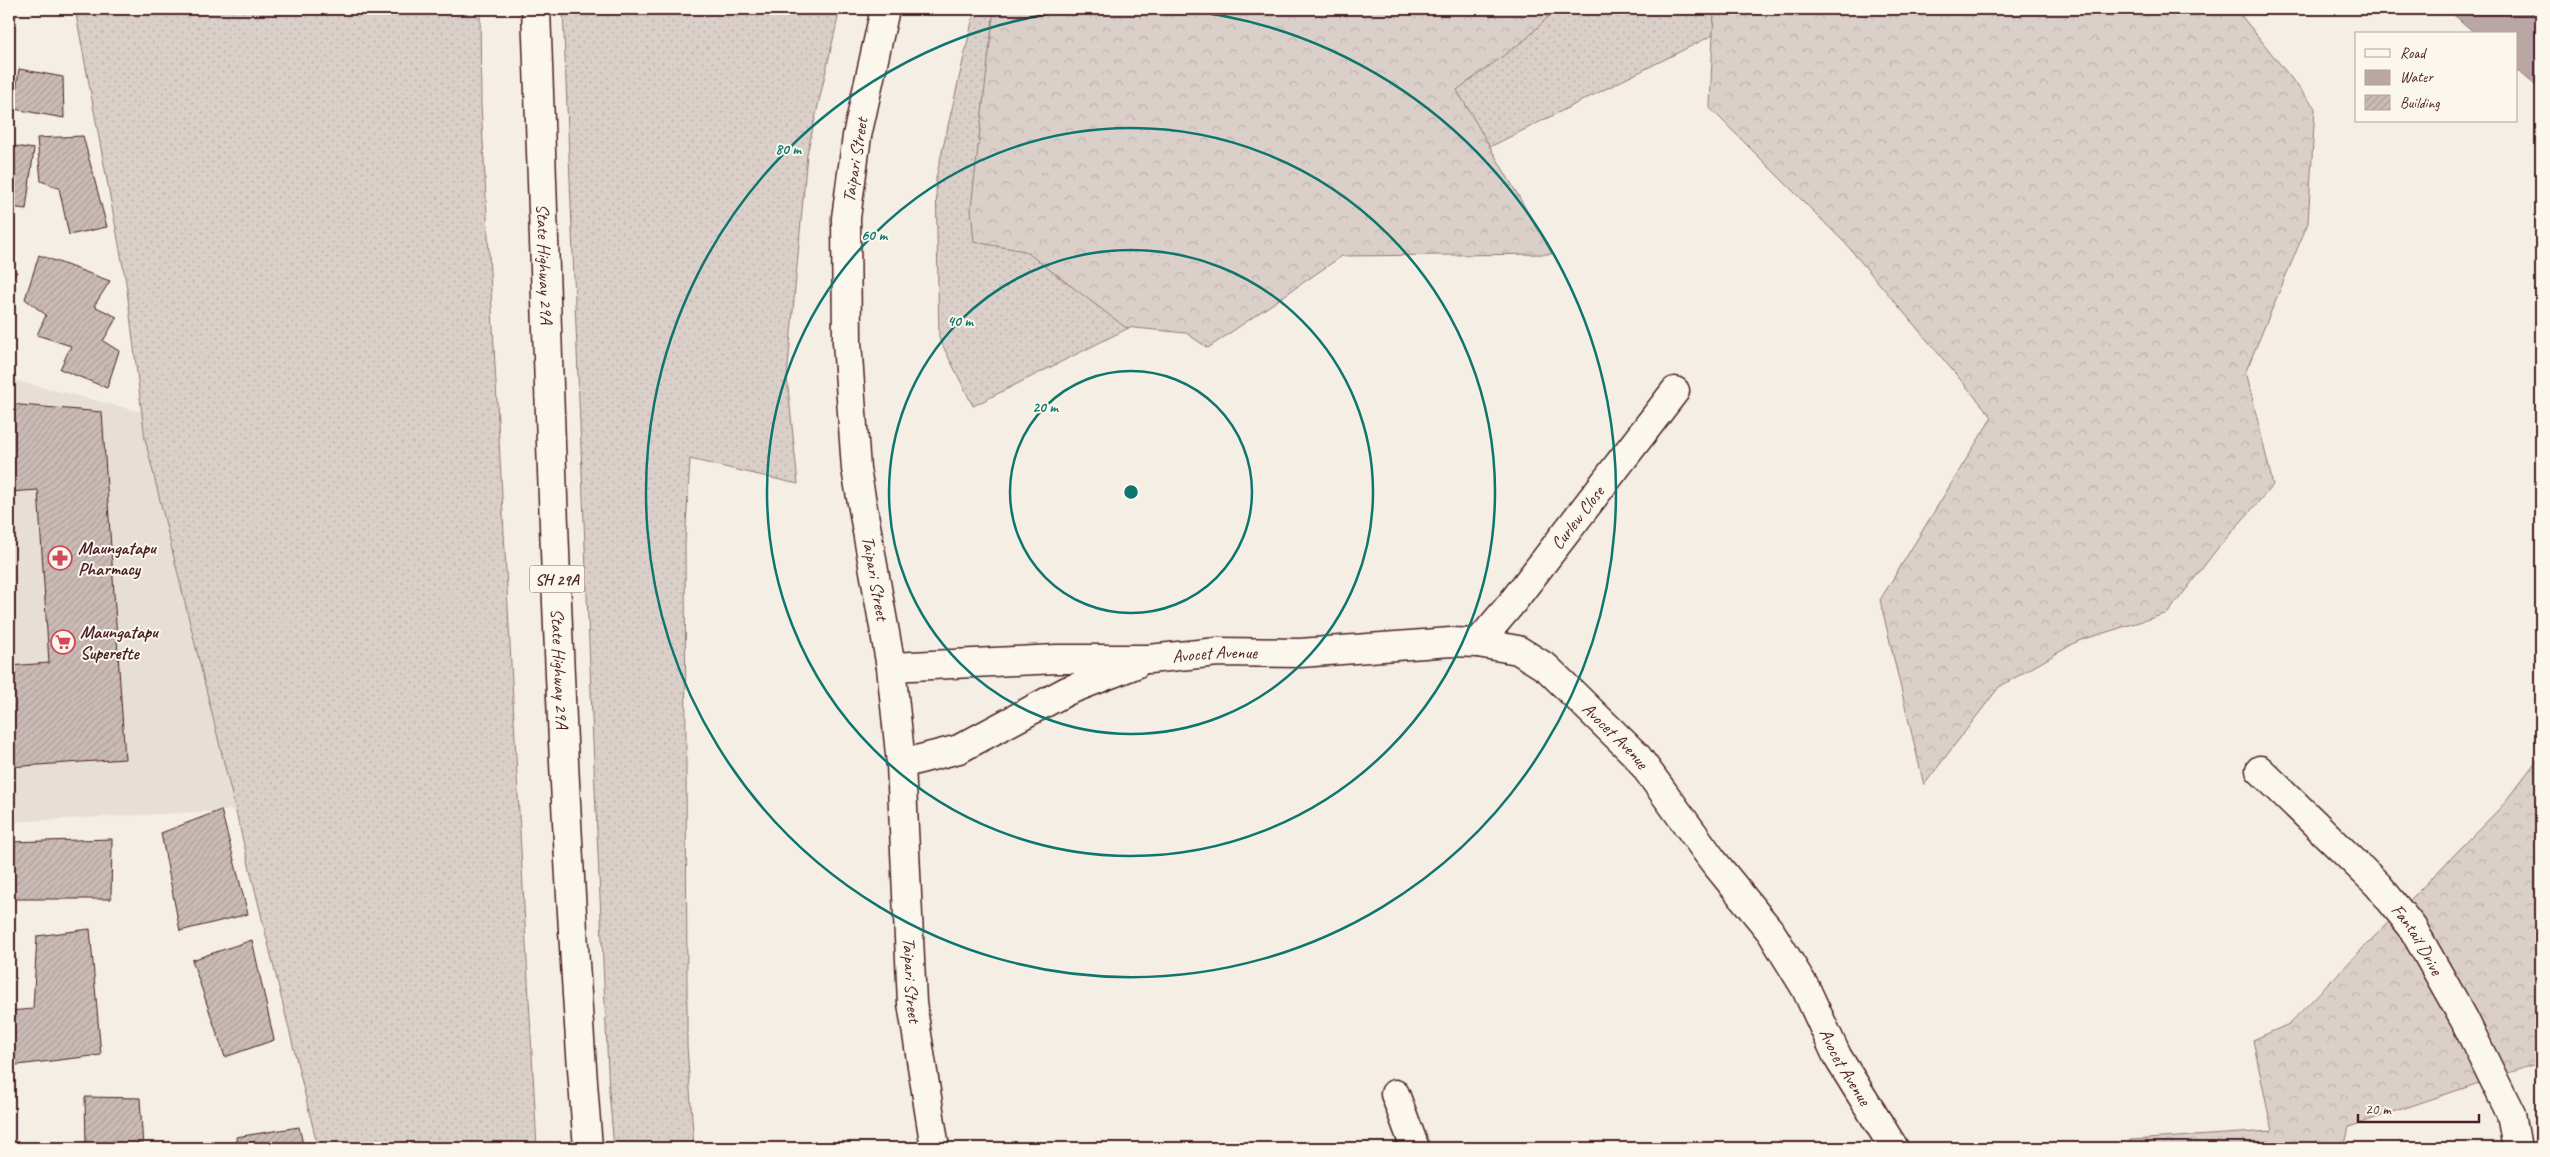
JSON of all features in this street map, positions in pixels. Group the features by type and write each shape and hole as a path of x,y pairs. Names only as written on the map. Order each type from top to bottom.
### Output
{"main road":[{"name":"State Highway 29A","path":"536,9 564,785 574,976 588,1148"},
{"name":"Taipari Street","path":"886,9 857,136 846,218 847,342 856,469 891,667 901,764 912,1003 935,1148"},
{"name":"Curlew Close","path":"1478,643 1511,604 1675,391"},
{"name":"Avocet Avenue","path":"891,667 1057,659 1149,659 1218,652 1300,653 1442,643 1478,643 1518,650 1547,668 1637,756 1714,862 1771,932 1806,989 1837,1056 1894,1148"},
{"name":"Avocet Avenue","path":"901,764 959,749 1067,692 1149,659"},
{"name":"Fantail Drive","path":"2260,770 2378,885 2412,927 2464,1018 2511,1114 2516,1148"},
{"path":"1395,1094 1415,1148"}],"shaded area":[{"path":"9,379 142,412 145,439 236,810 9,822"}],"green space":[{"path":"75,9 480,9 481,104 537,1148 318,1148 145,439 126,282"},
{"path":"563,9 840,9 807,154 787,378 798,484 690,459 685,544 687,1046 694,1148 614,1148 609,1091 595,789"},
{"path":"975,9 1765,9 973,406 939,338 936,178"},
{"path":"994,9 1556,9 1526,39 1457,90 1552,254 1342,256 1208,348 1186,333 1125,327 1025,251 974,242 971,208"},
{"path":"1714,9 2236,9 2315,108 2308,223 2246,371 2273,485 2217,549 2168,613 2078,641 1999,687 1924,785 1880,600 1992,417 1845,243 1710,108"},
{"path":"2541,755 2541,1062 2349,1127 2344,1148 2127,1148 2130,1140 2272,1131 2253,1040 2289,1024 2501,807"}],"water":[{"path":"2447,9 2541,9 2541,90 2518,71 2518,32 2474,32"}],"building":[{"path":"19,69 63,77 64,118 14,109"},
{"path":"83,136 107,227 69,235 59,188 41,181 37,138"},
{"path":"9,145 34,149 26,209 9,207"},
{"path":"39,255 110,281 94,306 117,317 103,341 119,351 107,388 60,369 71,346 37,335 46,315 25,299"},
{"path":"9,266 17,272 9,284"},
{"path":"9,404 102,412 125,759 9,767 9,666 49,663 38,490 9,492"},
{"path":"221,810 248,914 180,931 161,833"},
{"path":"112,839 111,899 9,899 9,842"},
{"path":"90,929 101,1055 9,1066 9,1011 33,1009 37,936"},
{"path":"252,940 274,1040 225,1057 192,960"},
{"path":"85,1097 140,1098 143,1148 11,1148 11,1146 86,1145"},
{"path":"299,1127 304,1148 238,1148 236,1137"}],"place":[{"name":"Maungatapu Pharmacy","path":"60,558"},
{"name":"Maungatapu Superette","path":"63,642"}]}
